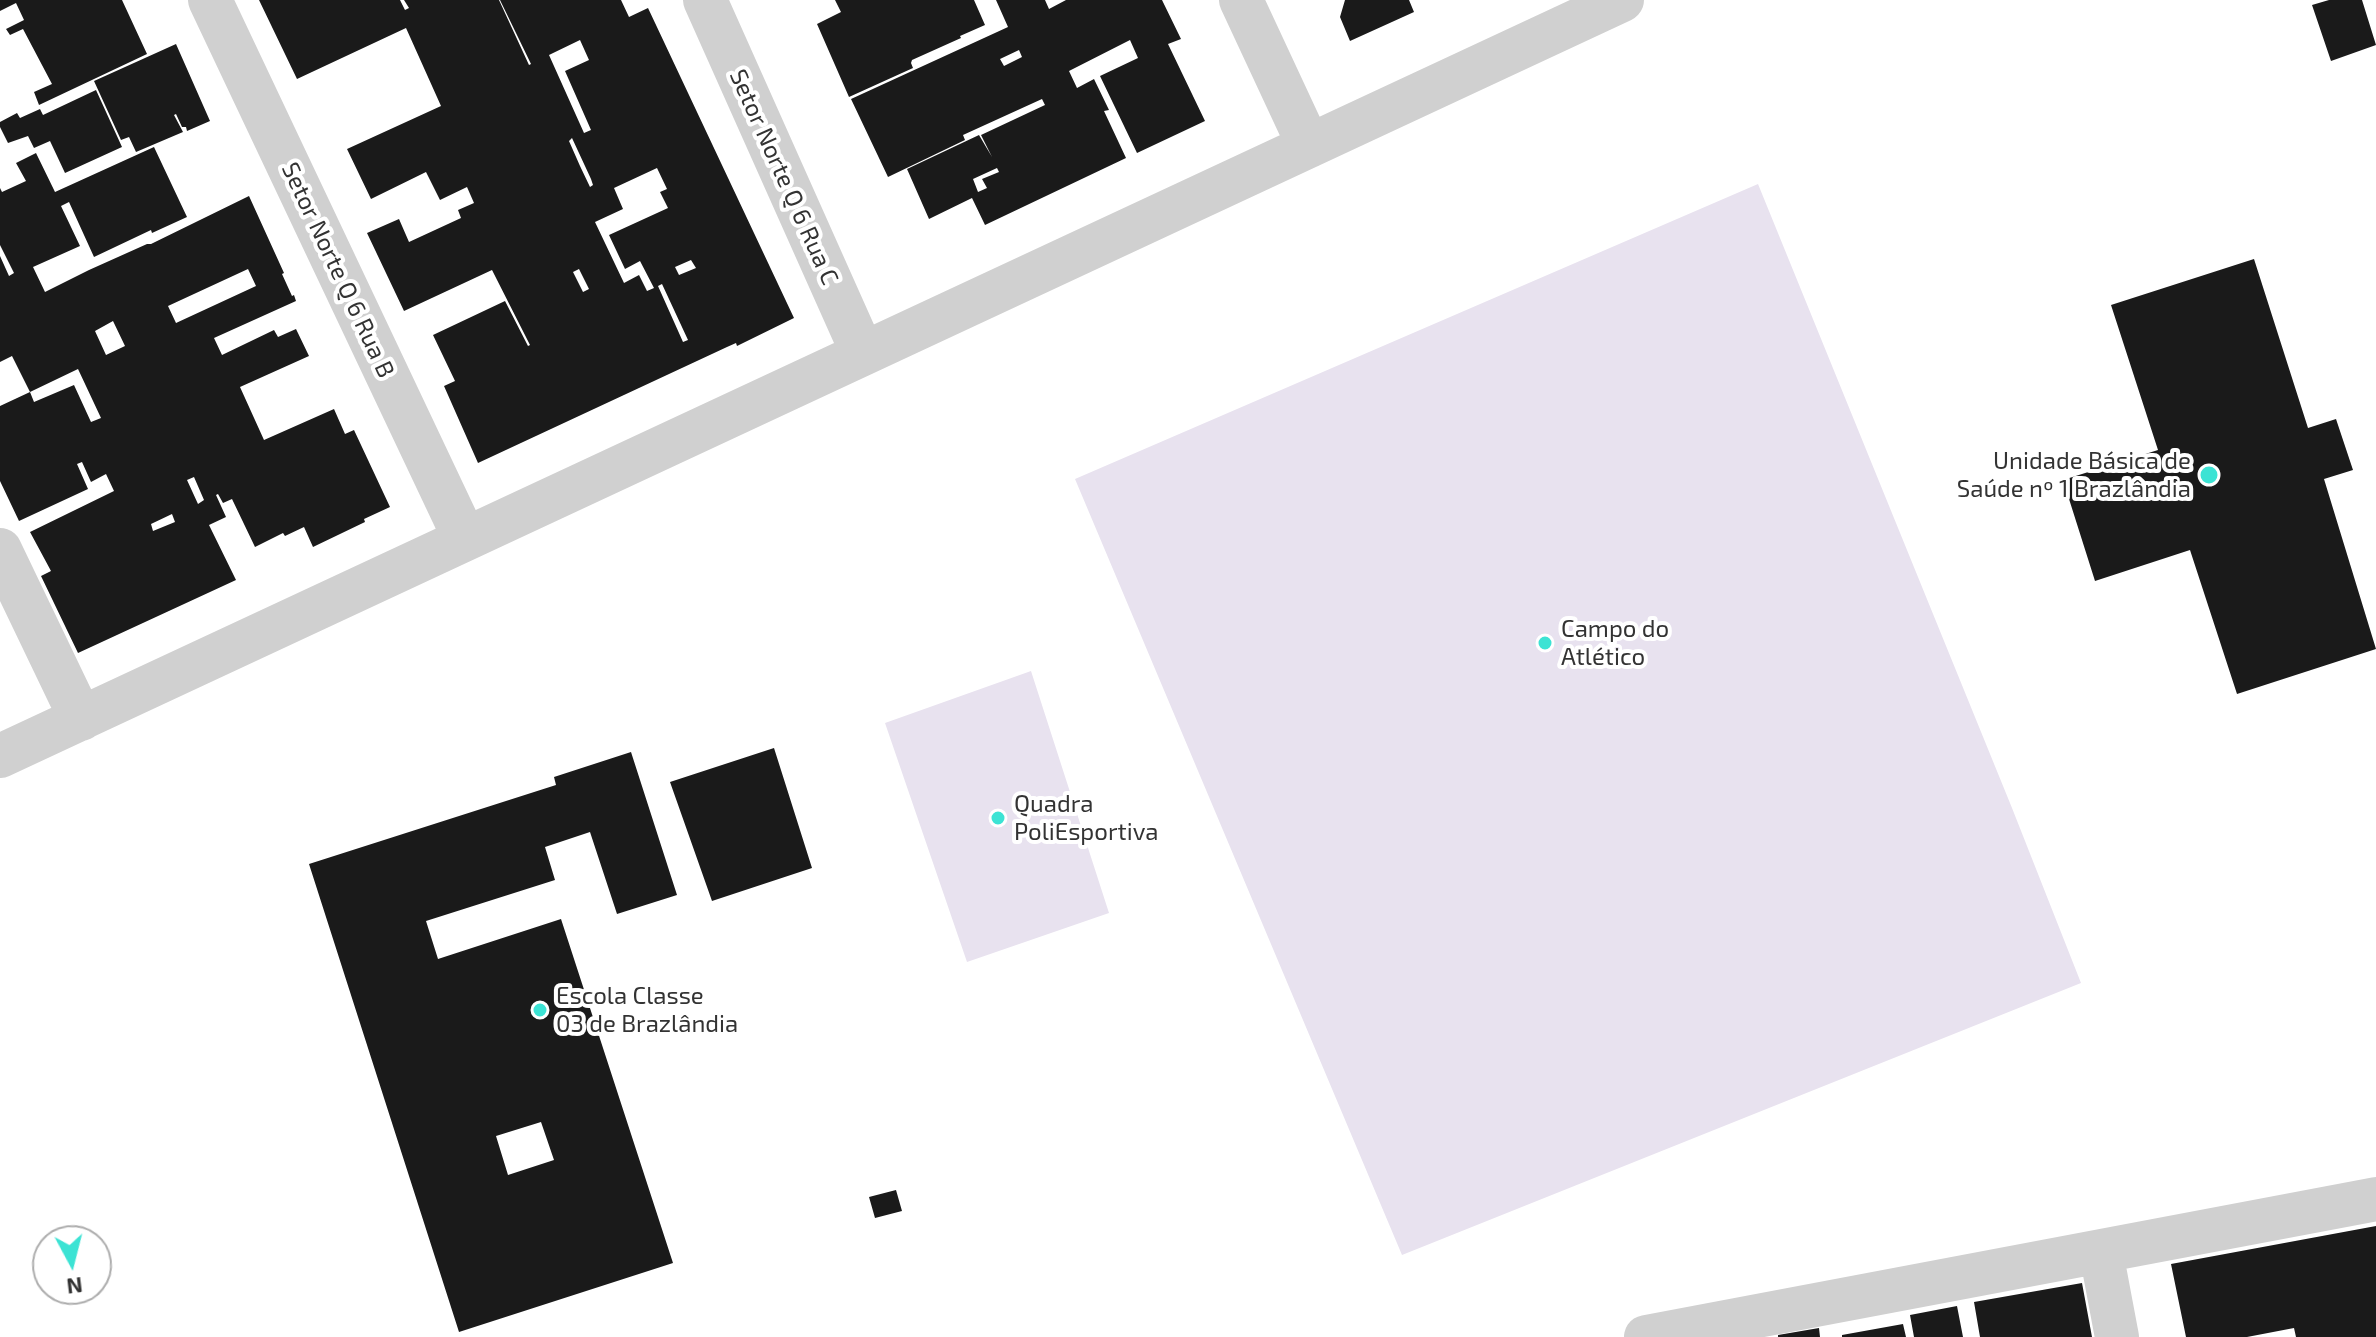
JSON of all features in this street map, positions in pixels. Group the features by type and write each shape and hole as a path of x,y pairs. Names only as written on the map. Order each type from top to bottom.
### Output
{"street":[{"name":"Setor Norte Q 6 Rua B","path":"210,0 465,539"},
{"name":"Setor Norte Q 6 Rua C","path":"705,0 863,354"},
{"path":"1241,0 1309,146"},
{"path":"0,756 1622,0"},
{"path":"0,550 81,719"},
{"path":"1669,1335 2376,1199"},
{"path":"2101,1252 2117,1337"}],"shaded area":[{"name":"Campo do Atlético","path":"1758,184 2081,983 1402,1255 1075,479"},
{"name":"Quadra PoliEsportiva","path":"1031,671 1109,913 967,962 885,723"}],"building":[{"path":"0,0 122,0 147,54 39,105 34,92 52,84 23,29 10,35 6,29 24,20 16,3 0,11"},
{"path":"259,0 400,0 405,10 409,8 404,0 499,0 529,65 500,0 621,0 629,17 648,8 794,318 478,463 444,386 455,381 433,335 505,301 530,345 492,270 404,311 367,233 399,219 409,242 461,218 458,210 474,203 467,187 440,200 426,172 371,199 347,149 441,106 406,28 297,79","holes":["580,40 589,60 565,71 591,130 584,133 549,55","572,138 591,179 593,185 590,187 569,141","657,168 667,189 660,192 668,208 609,235 625,269 640,261 654,288 647,291 639,275 624,283 595,222 623,209 614,188","691,260 696,268 679,275 675,267","579,269 589,289 583,292 573,272","662,284 688,340 683,342 658,286"]},
{"path":"835,0 974,0 985,25 912,60 913,68 849,97 817,24 841,12"},
{"path":"996,0 1045,0 1049,9 1066,0 1162,0 1181,39 1168,44 1205,121 1137,153 1100,76 1138,58 1130,40 1069,71 1077,88 1094,79 1109,110 1104,111 1126,158 985,225 972,198 929,219 907,169 979,135 992,157 981,135 1045,105 1042,99 963,135 965,140 888,177 851,99 1008,27","holes":["1019,50 1022,57 1004,66 1000,59","997,168 999,172 982,179 987,188 978,192 973,179"]},
{"path":"1345,0 1409,0 1414,12 1350,41 1340,17"},
{"path":"2329,0 2362,0 2376,45 2331,61 2312,5"},
{"path":"176,44 210,121 187,131 176,114 183,132 136,152 129,137 121,140 94,81"},
{"path":"96,90 122,147 65,173 50,141 34,148 28,136 8,143 0,127 0,122 17,113 20,118 40,109 43,115"},
{"path":"154,147 187,217 94,257 69,202 61,206 80,246 33,267 45,292 249,196 296,301 214,338 222,355 274,330 278,337 296,329 309,356 240,387 264,440 334,409 345,434 354,430 390,507 313,547 304,527 255,547 232,499 223,503 218,494 226,517 209,525 236,580 78,653 41,576 51,571 30,532 114,491 106,474 91,482 82,462 77,464 88,489 19,521 0,481 0,406 30,392 12,356 0,362 0,256 9,276 14,273 0,245 0,188 2,192 26,181 16,163 36,153 55,192","holes":["248,269 256,286 176,323 168,306","113,321 125,346 106,355 95,331","78,369 101,418 91,422 74,385 34,402 30,392","194,477 204,500 198,504 187,480","172,514 175,522 153,531 151,524"]},
{"name":"Unidade Básica de Saúde nº 1 Brazlândia","path":"2254,259 2308,428 2336,419 2353,470 2324,479 2376,649 2237,694 2190,550 2095,581 2063,480 2158,450 2111,305"},
{"path":"774,748 812,868 712,901 670,782"},
{"path":"631,752 677,895 617,914 590,832 545,847 555,880 426,921 438,959 561,919 673,1263 459,1332 309,864 556,785 554,777","holes":["541,1122 554,1160 508,1175 496,1136"]},
{"path":"896,1190 902,1211 875,1218 869,1197"},
{"path":"2376,1226 2376,1337 2296,1337 2294,1328 2247,1337 2186,1337 2171,1264"},
{"path":"2082,1283 2092,1337 1980,1337 1974,1302"},
{"path":"1957,1306 1963,1337 1914,1337 1910,1315"},
{"path":"1903,1324 1906,1337 1842,1337 1842,1335"},
{"path":"1819,1328 1820,1337 1778,1337 1778,1335"}],"place":[{"name":"Unidade Básica de Saúde nº 1 Brazlândia","path":"2209,475"},
{"name":"Campo do Atlético","path":"1545,643"},
{"name":"Quadra PoliEsportiva","path":"998,818"},
{"name":"Escola Classe 03 de Brazlândia","path":"540,1010"}]}
